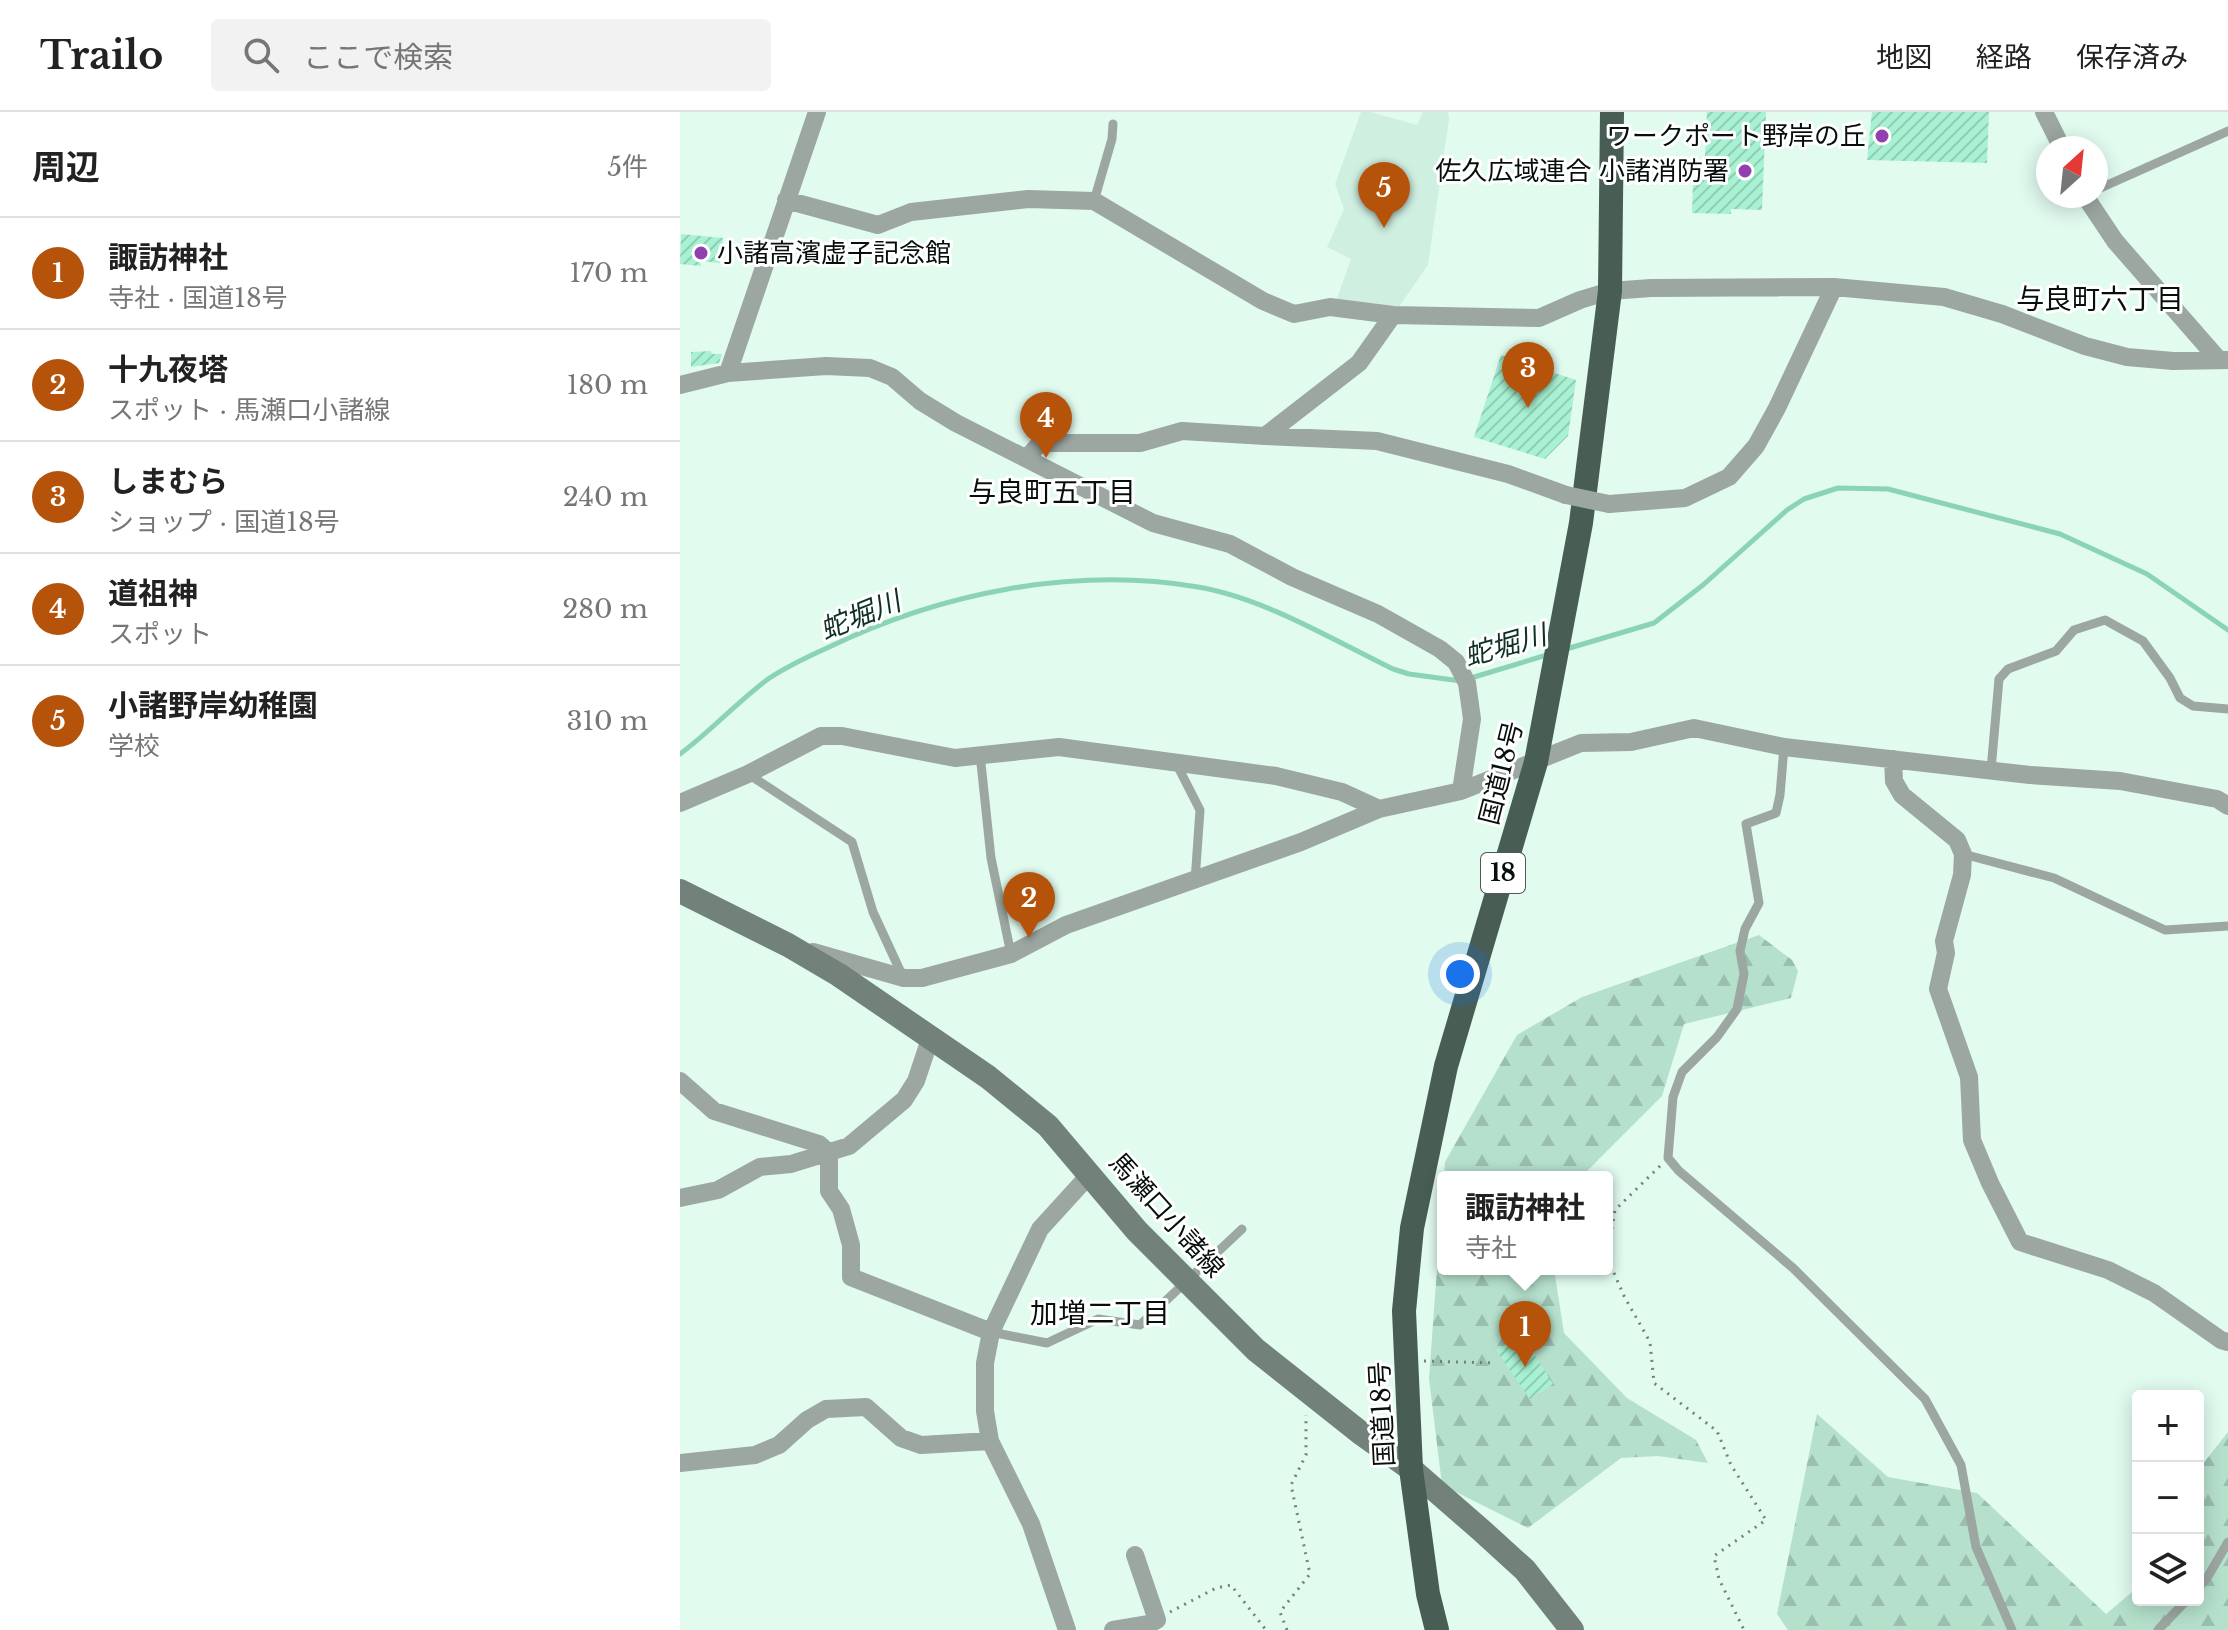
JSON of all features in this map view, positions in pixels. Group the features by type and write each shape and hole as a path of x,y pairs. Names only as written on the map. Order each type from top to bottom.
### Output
{"highway":[{"name":"国道18号","path":"1437,1630 1428,1594 1411,1469 1404,1311 1412,1228 1443,1081 1536,762 1581,523 1610,291 1612,112"}],"main road":[{"name":"馬瀬口小諸線","path":"680,891 788,945 839,975 988,1077 1048,1126 1091,1173 1137,1231 1256,1350 1411,1469 1525,1570 1572,1630"}],"street":[{"path":"728,373 817,112"},
{"path":"2044,112 2056,136"},
{"path":"786,200 878,225 911,212 1028,199 1094,201 1263,301 1294,314 1330,307 1393,315 1539,318 1610,291 1834,287 1944,297 2002,314 2085,346 2127,357 2173,361 2223,359"},
{"path":"2093,208 2115,241 2223,359"},
{"path":"1028,457 1040,443 1140,443 1182,431 1377,441 1508,474 1566,495 1609,504 1685,498 1729,477 1756,446 1834,287"},
{"path":"1265,436 1359,363 1393,315"},
{"path":"680,385 728,373 826,366 870,368 892,377 920,401 956,423 1153,523 1230,544 1292,577 1378,614 1440,649 1456,662 1467,683 1472,719 1461,791"},
{"path":"788,945 904,978 922,978 1011,954 1066,925 1301,842 1379,809 1461,791 1581,743 1631,742 1694,728 1784,747 2120,781 2217,799 2228,806"},
{"path":"680,803 748,774 821,736 842,736 955,758 1059,747 1276,776 1342,792 1379,809"},
{"path":"1893,759 1894,781 1902,795 1957,840 1963,854 1962,875 1944,941 1946,953 1938,989 1969,1077 1972,1140 2020,1242 2108,1270 2154,1293 2228,1342"},
{"path":"680,1198 718,1190 760,1167 791,1164 849,1146 904,1100 916,1081 930,1039"},
{"path":"680,1081 714,1111 819,1144 829,1153 829,1191 841,1209 851,1245 851,1277 991,1332"},
{"path":"1067,1630 1031,1524 990,1441 985,1363 991,1332 1040,1229 1091,1173"},
{"path":"680,1463 755,1455 779,1445 807,1420 826,1409 866,1407 901,1438 921,1445 990,1441"},
{"path":"1113,1630 1157,1620 1135,1555"}],"lane":[{"path":"1094,201 1112,139 1113,124"},
{"path":"2108,185 2228,131"},
{"path":"1991,770 1999,679 2008,669 2056,651 2074,630 2105,620 2143,641 2163,666 2180,698 2193,706 2228,709"},
{"path":"1784,747 1776,813 1746,824 1759,903 1745,929 1740,951 1744,974 1737,1009 1717,1037 1682,1072 1673,1097 1668,1158 1679,1171 1793,1268 1925,1399 1961,1465 1976,1547 2012,1630"},
{"path":"980,754 991,858 1011,954"},
{"path":"1176,763 1200,810 1195,881"},
{"path":"748,774 852,842 873,912 904,978"},
{"path":"1963,854 2054,878 2165,930 2228,926"},
{"path":"991,1332 1047,1343 1098,1319 1140,1325 1242,1229"},
{"path":"2204,1581 2228,1542"},
{"path":"2158,1630 2181,1606"}],"path":[{"path":"1613,1222 1615,1210 1668,1158"},
{"path":"1613,1271 1650,1342 1654,1383 1717,1431 1731,1465 1766,1520 1714,1556 1719,1579 1744,1630"},
{"path":"1408,1360 1496,1363"},
{"path":"1287,1630 1280,1612 1310,1574 1291,1485 1306,1455 1306,1414"},
{"path":"1157,1620 1216,1588 1231,1585 1266,1630"}],"shaded area":[{"path":"1361,112 1417,125 1423,112 1448,112 1428,265 1393,315 1334,307 1351,259 1327,247 1344,209 1335,184"}],"green space":[{"path":"1759,935 1792,960 1798,971 1791,998 1684,1024 1662,1096 1587,1171 1444,1171 1445,1162 1517,1035 1582,997"},
{"path":"1437,1268 1437,1275 1555,1275 1564,1333 1627,1398 1696,1440 1708,1463 1658,1456 1621,1458 1528,1528 1442,1485 1429,1379"},
{"path":"1817,1414 1888,1477 1977,1493 2106,1614 2132,1592 2132,1606 2204,1606 2204,1462 2228,1432 2228,1630 1788,1630 1777,1614"}],"building":[{"path":"1707,112 1766,112 1762,210 1731,209 1731,214 1692,213 1693,179 1704,180"},
{"path":"1872,112 1989,112 1987,163 1867,160"},
{"name":"小諸高濱虚子記念館","path":"681,234 723,238 720,263 700,261 701,266 680,264"},
{"path":"711,351 712,354 722,354 719,363 691,367 691,352"},
{"path":"1501,355 1576,380 1568,436 1545,459 1474,437"},
{"path":"1522,1335 1553,1384 1530,1399 1496,1350"}],"waterway":[{"name":"蛇堀川","path":"1563,650 1654,623 1703,585 1787,510 1804,499 1838,488 1888,489 2060,534 2147,574 2228,630"},
{"name":"蛇堀川","path":"680,754 768,679 819,651 915,612 1008,589 1055,583 1151,581 1223,592 1273,610 1409,674 1461,681 1550,654"}],"place":[{"name":"ワークポート野岸の丘","path":"1882,136"},
{"name":"佐久広域連合 小諸消防署","path":"1745,171"},
{"name":"小諸野岸幼稚園","path":"1384,228"},
{"name":"小諸高濱虚子記念館","path":"701,253"},
{"name":"しまむら","path":"1528,408"},
{"name":"道祖神","path":"1046,458"},
{"name":"十九夜塔","path":"1029,938"},
{"name":"諏訪神社","path":"1525,1367"}],"district":[{"name":"与良町六丁目","path":"2100,299"},
{"name":"与良町五丁目","path":"1052,492"},
{"name":"加増二丁目","path":"1100,1313"}]}
